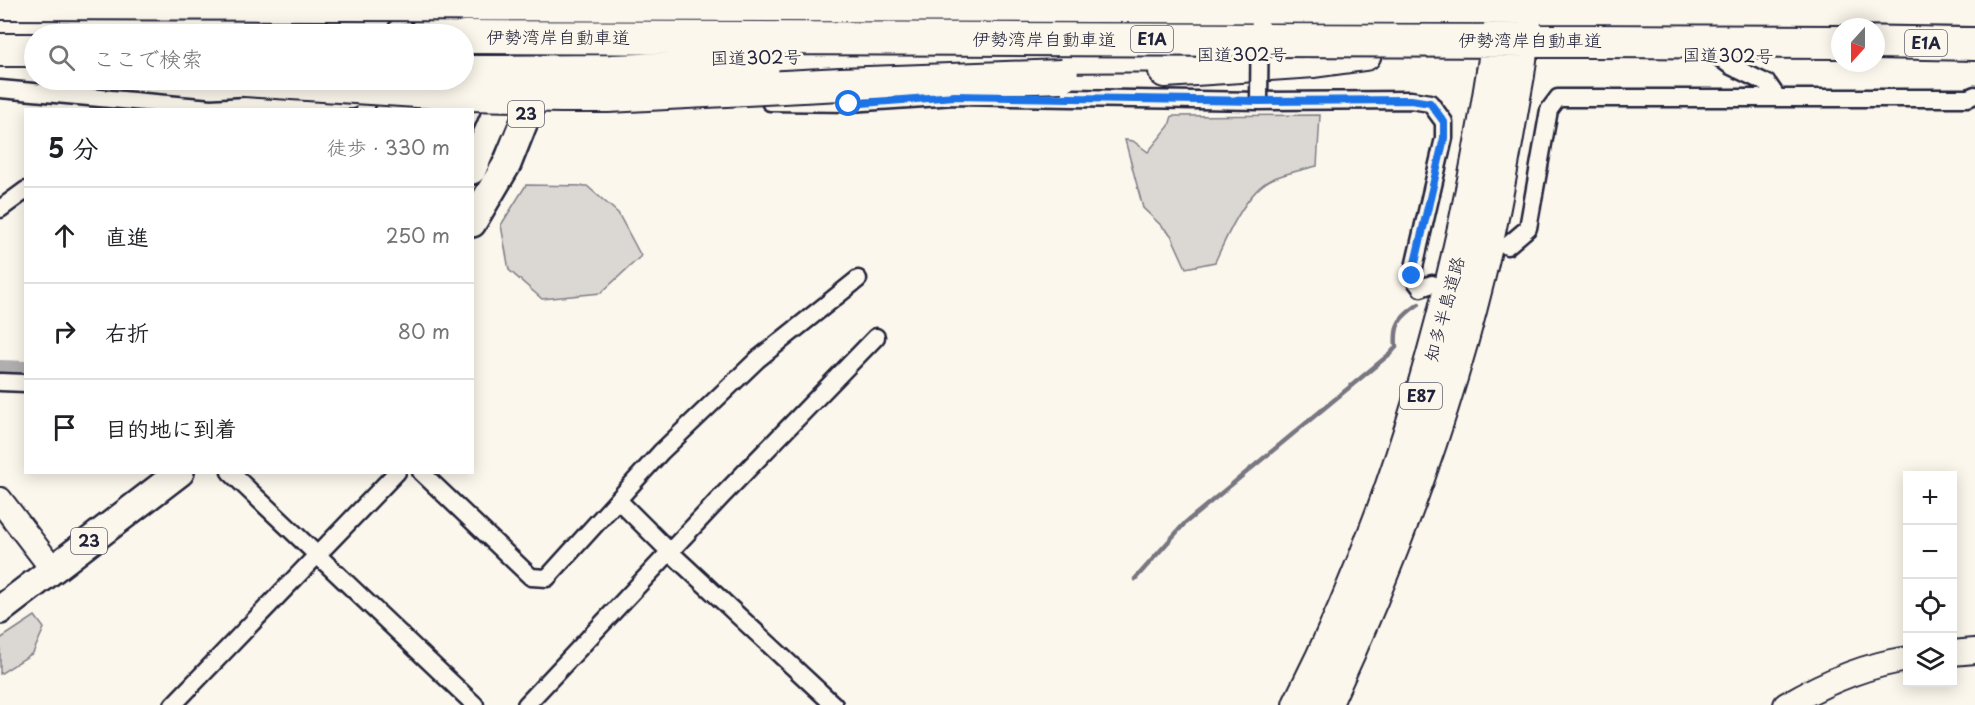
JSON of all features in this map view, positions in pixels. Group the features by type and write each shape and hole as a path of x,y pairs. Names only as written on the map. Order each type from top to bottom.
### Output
{"highway":[{"path":"982,0 1065,6"},
{"path":"1462,52 1467,0"},
{"name":"知多半島道路","path":"1325,705 1389,560 1427,452 1487,241 1506,74 1504,0"},
{"name":"知多半島道路","path":"1299,705 1347,602 1382,514 1431,364 1480,159 1527,0"},
{"path":"1559,52 1566,0"},
{"name":"伊勢湾岸自動車道","path":"0,3 1975,10"},
{"path":"0,36 24,36"},
{"name":"伊勢湾岸自動車道","path":"474,37 1831,42"},
{"path":"474,72 727,68 1224,39"},
{"name":"E1A","path":"1885,42 1975,44"},
{"path":"0,50 24,50"},
{"name":"国道302号","path":"474,59 1462,52 1831,57"},
{"path":"409,90 573,96 1249,67 1365,54"},
{"path":"1885,57 1975,58"},
{"path":"0,69 24,69"}],"main road":[{"name":"23","path":"474,165 545,0"},
{"name":"23","path":"474,220 507,164 571,0"},
{"name":"23","path":"0,610 177,474"}],"street":[{"path":"400,24 414,0"},
{"path":"1259,101 1260,0"},
{"path":"1719,57 1731,66 1768,84 1777,97"},
{"path":"0,89 211,108 367,104 499,105"},
{"path":"1507,246 1528,228 1549,110 1558,98 1968,98 1975,95"},
{"path":"770,102 849,104 955,96 1259,101 1404,99 1430,103 1444,122 1444,138 1412,276 1421,288 1432,284"},
{"path":"0,209 24,191"},
{"path":"423,474 531,577 547,578 662,452 758,359 858,279"},
{"path":"526,705 876,337"},
{"path":"0,382 24,383"},
{"path":"232,474 475,705"},
{"path":"173,705 395,474"},
{"path":"0,500 52,568"},
{"path":"619,501 670,552 834,705"},
{"path":"1957,653 1975,651"},
{"path":"1786,705 1804,694 1851,675 1903,660"}],"shaded area":[{"path":"1320,115 1317,166 1288,173 1263,185 1245,204 1215,262 1186,268 1171,235 1143,208 1125,140 1133,141 1148,152 1169,126 1172,116"},
{"path":"526,185 587,186 618,213 641,256 601,293 542,299 509,270 501,225"},
{"path":"35,616 44,628 33,653 0,674 0,639"}],"waterway":[{"path":"1135,579 1185,523 1391,353 1396,347 1397,326 1403,317 1419,304"},
{"path":"0,374 24,375"}],"route":[{"path":"849,104 955,96 1259,101 1411,100 1430,103 1444,122 1444,138 1412,276"}]}
